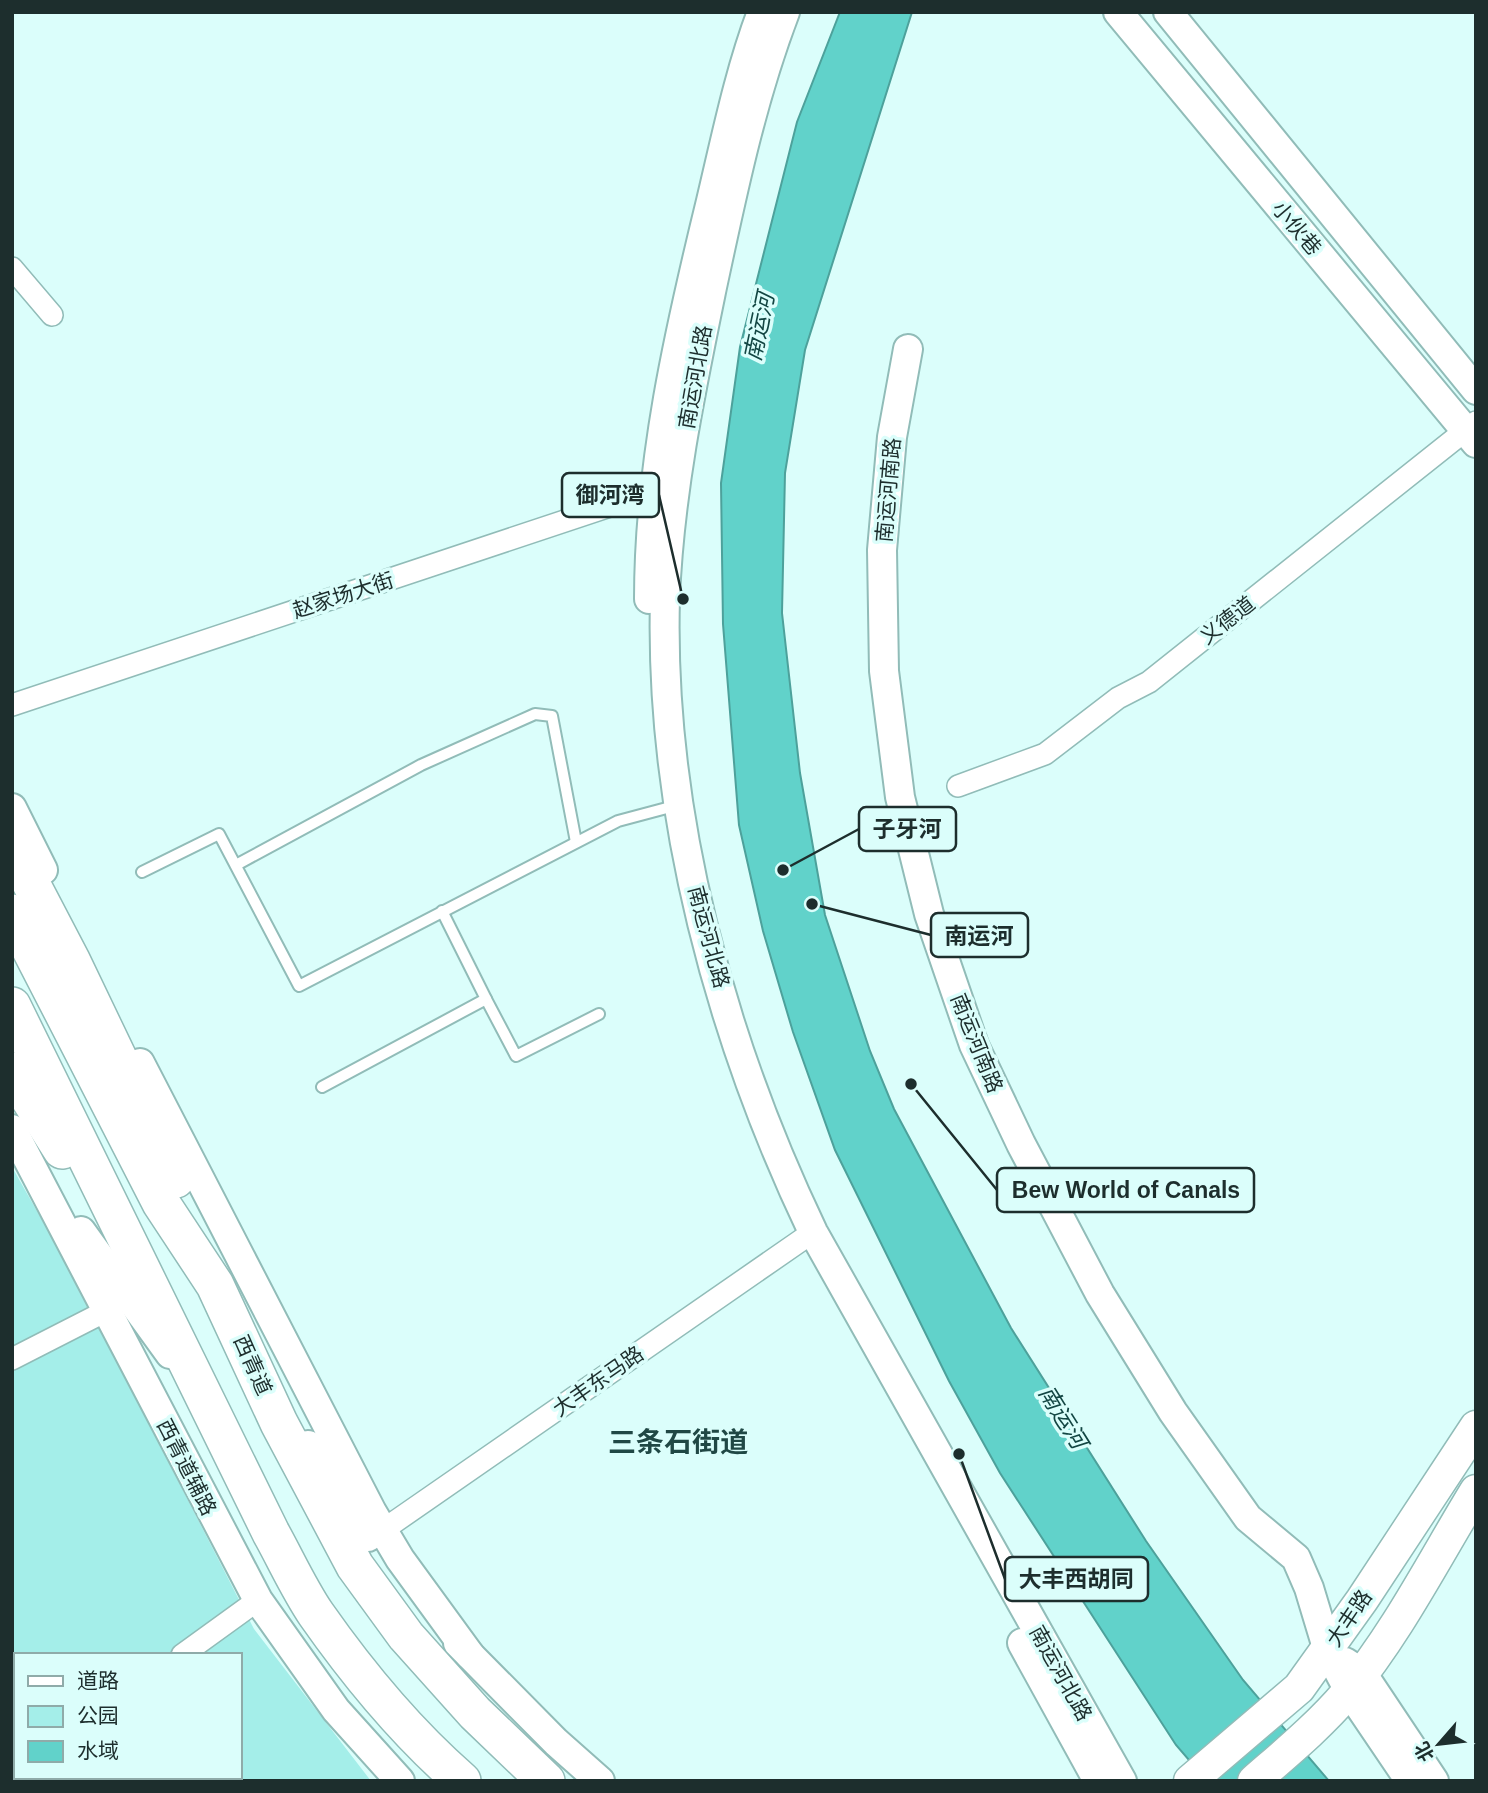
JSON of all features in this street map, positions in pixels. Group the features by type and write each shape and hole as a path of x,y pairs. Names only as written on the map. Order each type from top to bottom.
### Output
{"highway":[{"path":"12,847 101,1022 177,1181 215,1285"},
{"name":"西青道","path":"12,913 161,1203 215,1285 279,1423 355,1566 406,1636 475,1713 546,1781"},
{"path":"12,1006 271,1533 316,1612 369,1682 429,1752 462,1781"},
{"path":"12,1071 155,1299"}],"main road":[{"name":"大丰路","path":"1191,1781 1282,1704 1328,1651 1476,1427"},
{"name":"大丰路","path":"1254,1781 1306,1735 1355,1682 1476,1491"}],"street":[{"name":"南运河北路","path":"762,12 734,103 677,341 665,492 670,807 739,1047 806,1237 1098,1781"},
{"name":"南运河北路","path":"665,492 695,371 737,170 785,12"},
{"name":"小伙巷","path":"1118,12 1472,432"},
{"name":"小伙巷","path":"1168,12 1476,390"},
{"path":"12,268 52,315"},
{"name":"南运河南路","path":"908,349 892,437 882,550 884,671 900,797 929,914 974,1045 1021,1144 1100,1294 1173,1412 1248,1518 1296,1558 1309,1588 1328,1651"},
{"name":"义德道","path":"958,786 1045,754 1118,698 1149,682 1472,432"},
{"name":"赵家场大街","path":"12,705 665,492"},
{"path":"12,808 262,1304 383,1530 470,1655"},
{"name":"西青道辅路","path":"12,1129 258,1600 336,1710 400,1781"},
{"path":"27,1154 210,1411"},
{"name":"南运河北路","path":"806,1237 1122,1781"},
{"name":"大丰东马路","path":"383,1530 806,1237"},
{"path":"12,1344 103,1306"},
{"path":"12,1359 103,1306"},
{"path":"249,1355 349,1510 394,1572 470,1655 556,1742 600,1781"},
{"path":"185,1653 258,1600"},
{"path":"1328,1651 1434,1781"},
{"path":"1355,1682 1410,1781"}],"lane":[{"path":"236,865 421,765 535,714 552,716 576,842"},
{"path":"142,872 219,834 299,986 618,821 670,807"},
{"path":"442,911 516,1056 599,1014"},
{"path":"322,1087 486,999"}],"green space":[{"path":"12,1167 67,1264 254,1629 371,1781 64,1779 242,1779 242,1653 14,1653 14,1720"}],"water":[{"path":"840,12 912,12 805,350 785,473 782,613 800,773 825,915 870,1051 894,1109 1011,1328 1146,1541 1243,1680 1329,1781 1207,1781 1176,1745 1000,1473 949,1381 835,1150 793,1032 763,931 739,825 723,624 721,483 740,347 797,122"}],"place":[{"name":"御河湾","path":"683,599"},
{"name":"子牙河","path":"783,870"},
{"name":"南运河","path":"812,904"},
{"name":"Bew World of Canals","path":"911,1084"},
{"name":"大丰西胡同","path":"959,1454"}],"district":[{"name":"三条石街道","path":"678,1442"}]}
